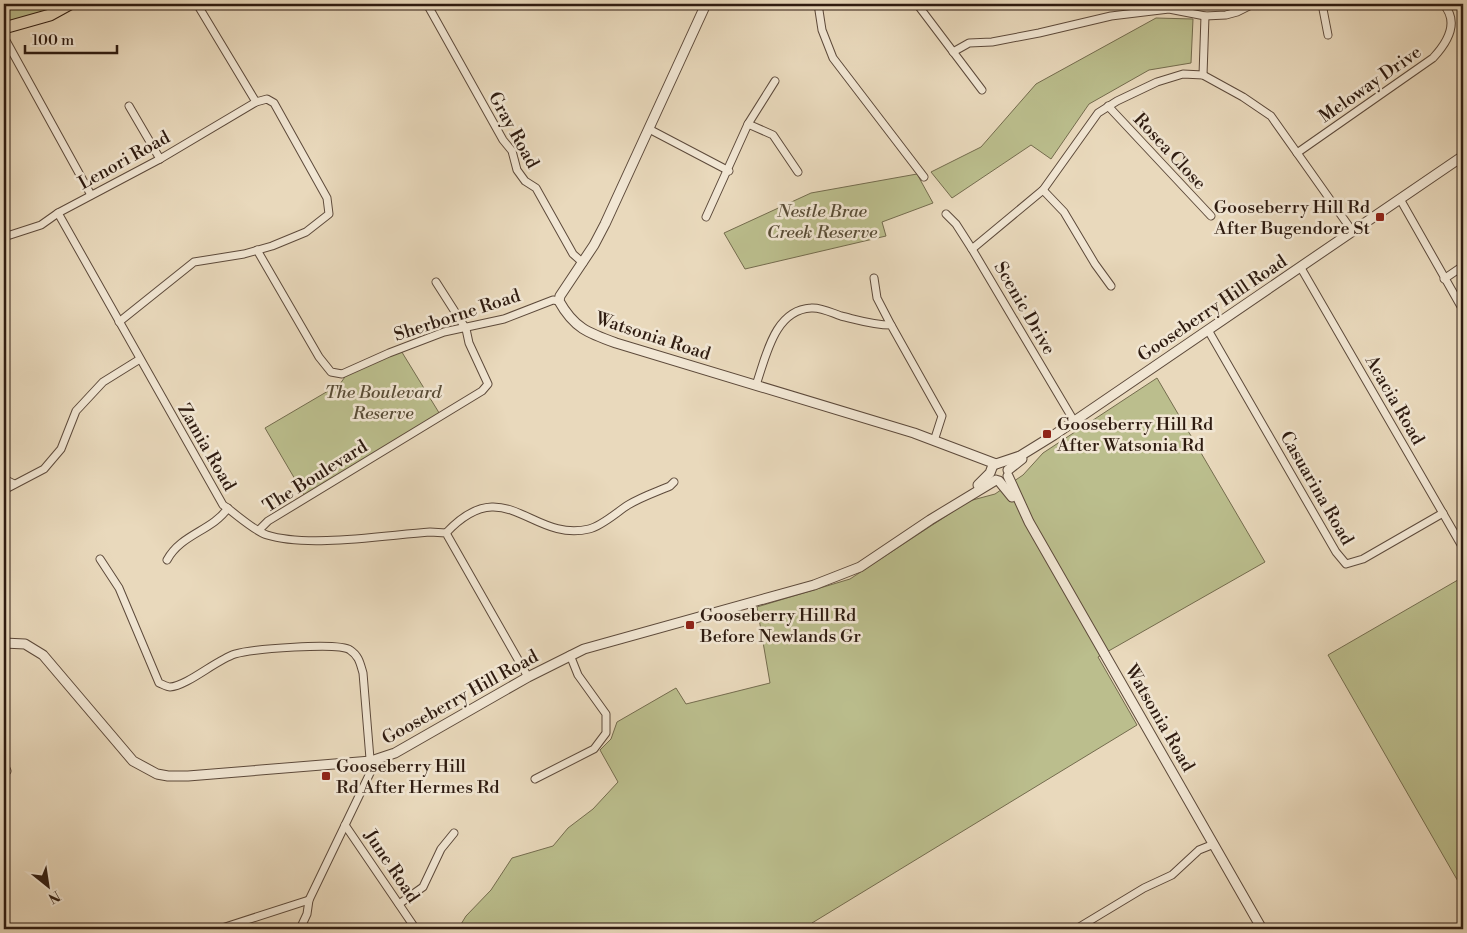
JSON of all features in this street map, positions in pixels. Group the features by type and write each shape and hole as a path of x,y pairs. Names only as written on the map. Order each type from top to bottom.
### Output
{"main road":[{"path":"4,28 50,14 70,4"}],"street":[{"path":"119,322 194,262 256,250 306,232 330,214 327,198 274,102 267,99 256,102 197,4"},
{"name":"Gray Road","path":"427,4 494,124 512,151 517,170 525,181 536,188 537,193 573,254 583,263"},
{"path":"559,301 564,287 583,263 605,224 706,4"},
{"path":"818,4 822,30 833,58 924,177"},
{"path":"917,4 982,90"},
{"path":"953,52 969,43 992,42 1110,16 1169,9 1205,16 1232,14 1253,4"},
{"path":"1322,4 1328,35"},
{"name":"Meloway Drive","path":"1297,153 1433,58 1444,45 1451,30 1449,12 1443,4"},
{"path":"1203,75 1205,16"},
{"path":"4,37 91,195"},
{"path":"972,249 1043,190 1088,124 1098,113 1108,106 1157,82 1184,74 1203,75 1243,97 1271,116 1353,232"},
{"path":"706,217 729,171 748,124 775,81"},
{"name":"Lenori Road","path":"4,237 41,225 58,213 160,159 256,102"},
{"path":"129,106 160,159"},
{"name":"Rosea Close","path":"1108,106 1211,216"},
{"path":"748,124 773,135 798,172"},
{"path":"650,129 729,171"},
{"name":"Gooseberry Hill Road","path":"4,643 24,644 43,655 126,754 157,774 188,776 371,761 395,753 570,655 597,645 830,580 867,563 1020,456 1301,268 1463,156"},
{"path":"1043,190 1064,212 1095,264 1111,286"},
{"path":"1400,199 1463,310"},
{"name":"Zamia Road","path":"58,213 223,505 266,535 316,540 430,532 446,533"},
{"name":"Scenic Drive","path":"946,214 972,249 1074,421"},
{"name":"Sherborne Road","path":"256,250 319,357 331,372 342,374 435,336 504,319 545,302 559,301"},
{"path":"1444,278 1463,266"},
{"name":"Acacia Road","path":"1301,268 1463,548"},
{"path":"874,278 876,298 942,416 934,440"},
{"path":"436,282 466,329"},
{"name":"Watsonia Road","path":"559,301 568,318 582,330 596,336 934,440 981,457 1004,468 1029,522 1262,929"},
{"path":"756,385 773,336 788,318 801,310 813,308 877,325 891,325"},
{"name":"The Boulevard","path":"258,530 268,521 482,391 488,384 469,343 466,329"},
{"name":"Casuarina Road","path":"1208,330 1336,552 1346,564 1363,559 1443,513"},
{"path":"4,490 44,469 61,449 76,411 103,382 140,359"},
{"name":"Watsonia Road","path":"981,457 1029,522"},
{"path":"994,476 1004,468"},
{"path":"4,478 14,484"},
{"path":"528,677 446,533 460,518 482,507 503,507 561,530 590,529 630,504 670,486 674,482"},
{"path":"167,560 180,542 220,519 228,508"},
{"path":"100,558 119,588 153,672 159,683 169,687 182,683 209,665 236,653 324,645 349,649 358,658 363,673 371,761 370,776 309,900 307,914 300,929"},
{"path":"535,779 594,749 606,733 606,714 578,675 570,655"},
{"name":"June Road","path":"345,825 413,925"},
{"path":"399,904 423,887 440,849 454,833"},
{"path":"1076,929 1144,888 1172,875 1199,850 1214,844"},
{"path":"219,929 309,900"}],"green space":[{"path":"4,4 52,4 47,6 50,15 4,28"},
{"path":"1156,18 1193,19 1191,63 1149,70 1089,104 1051,159 1031,145 952,198 931,172 981,147 1036,84"},
{"name":"Nestle Brae Creek Reserve","path":"917,174 933,203 882,222 886,236 745,269 724,233 811,193"},
{"name":"The Boulevard Reserve","path":"400,349 441,416 306,498 265,428 340,384 349,371"},
{"path":"1157,378 1265,562 1098,657 1137,725 812,923 808,929 458,929 466,916 491,890 512,858 553,846 568,828 593,809 618,782 600,750 611,739 617,722 676,688 686,704 770,683 757,607 850,579 969,501 995,494 1023,475 1043,453"},
{"path":"1463,577 1463,890 1328,655"}],"place":[{"name":"Gooseberry Hill Rd After Bugendore St","path":"1380,217"},
{"name":"Gooseberry Hill Rd After Watsonia Rd","path":"1047,434"},
{"name":"Gooseberry Hill Rd Before Newlands Gr","path":"690,625"},
{"name":"Gooseberry Hill Rd After Hermes Rd","path":"326,776"}]}
